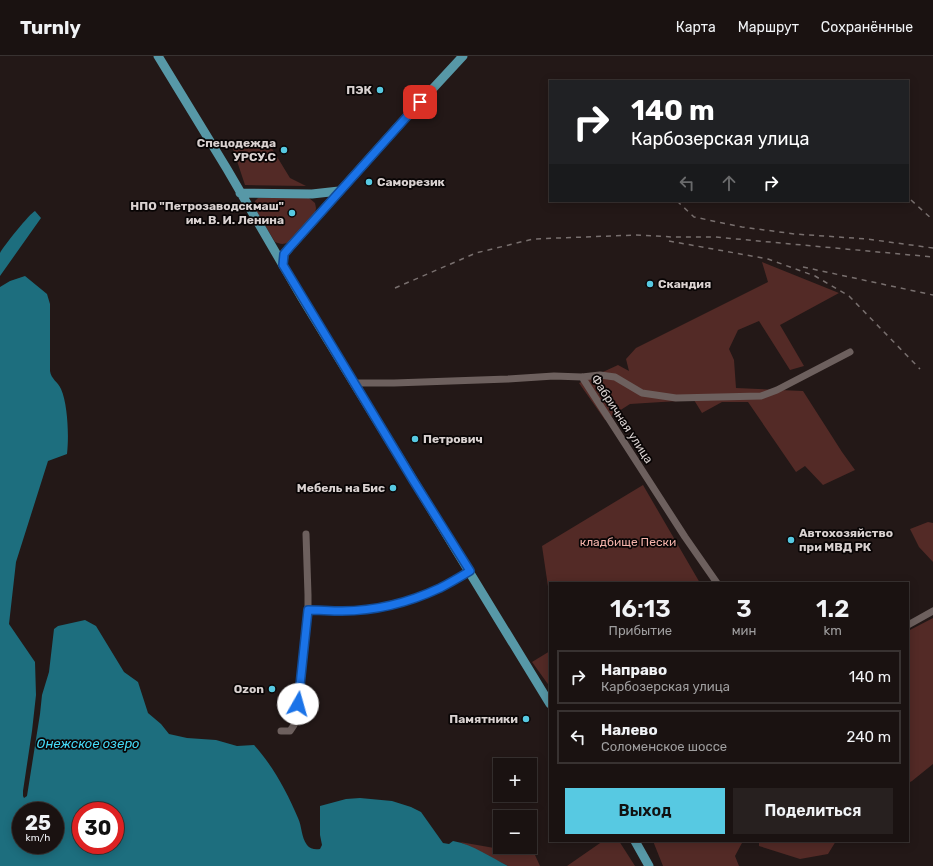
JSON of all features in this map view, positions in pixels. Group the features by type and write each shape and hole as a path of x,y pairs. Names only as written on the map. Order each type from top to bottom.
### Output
{"main road":[{"path":"158,56 416,486 470,571 534,680 549,702"},
{"path":"283,265 284,254 317,215 463,56"},
{"path":"240,193 312,194 339,191"},
{"path":"249,208 253,198 260,193"},
{"path":"312,194 320,207 317,215"},
{"path":"271,244 277,248 289,248"},
{"path":"636,842 649,866"}],"street":[{"path":"582,376 600,375 615,377 642,394 676,398 761,396 777,390 850,352"},
{"name":"Фабричная улица","path":"354,383 582,376 715,582"},
{"path":"281,731 290,731 296,720 308,610 306,534"},
{"path":"308,610 343,611 376,608 389,605 409,600 440,588 470,571"},
{"path":"909,624 933,610"}],"green space":[{"path":"230,140 268,142 290,178 306,186 245,185"},
{"path":"258,198 309,198 315,203 315,214 289,242 283,244 278,243 275,242 254,207 255,201"},
{"path":"762,262 839,293 780,325 804,366 790,370 759,321 738,330 729,349 734,360 736,388 803,391 855,470 823,485 805,466 796,472 748,402 722,402 702,413 694,400 630,404 605,420 579,383 618,365 629,371 626,359 636,348 768,282"},
{"name":"кладбище Пески","path":"643,485 699,582 549,582 549,593 542,546"},
{"path":"928,522 933,523 933,562 919,547 910,529"},
{"path":"933,618 933,764 909,782 909,630"},
{"path":"549,652 549,686 532,662"},
{"path":"460,842 493,848 493,854 535,855 540,866 508,866"},
{"path":"602,842 620,842 635,866 567,866"},
{"path":"653,842 742,842 735,856 739,866 663,866"},
{"path":"759,842 835,842 828,854 800,859 759,846"}],"water":[{"path":"35,211 41,218 0,276 0,253 17,230"},
{"name":"Онежское озеро","path":"25,276 47,294 50,304 50,371 60,387 65,404 67,421 67,454 48,461 16,562 9,624 35,662 36,695 42,695 49,672 54,629 58,626 85,620 96,626 124,672 138,682 148,713 161,724 169,734 187,738 216,740 237,746 254,745 273,770 284,789 294,808 305,842 310,847 320,849 322,845 320,835 320,806 346,799 360,798 392,801 421,812 443,843 449,844 453,841 468,845 508,866 0,866 0,287 10,281"}],"pier":[{"path":"36,695 42,695 40,714 27,796 24,798 23,791"}],"railway":[{"path":"911,200 933,220"},
{"path":"678,202 694,217 742,227 795,234 867,239 933,248"},
{"path":"395,288 476,253 533,239 636,235 715,237 933,257"},
{"path":"669,241 768,259 815,276 849,296 920,369"},
{"path":"803,267 933,295"}],"place":[{"name":"ПЭК","path":"380,90"},
{"name":"Спецодежда УРСУ.С","path":"284,150"},
{"name":"Саморезик","path":"369,182"},
{"name":"НПО \"Петрозаводскмаш\" им. В. И. Ленина","path":"292,213"},
{"name":"Скандия","path":"650,284"},
{"name":"Петрович","path":"415,439"},
{"name":"Мебель на Бис","path":"393,488"},
{"name":"Автохозяйство при МВД РК","path":"791,540"},
{"name":"Ozon","path":"272,689"},
{"name":"Памятники","path":"526,719"}],"route":[{"path":"298,704 308,610 343,611 376,608 409,600 440,588 470,571 450,541 283,265 284,254 289,248 420,102"}]}
